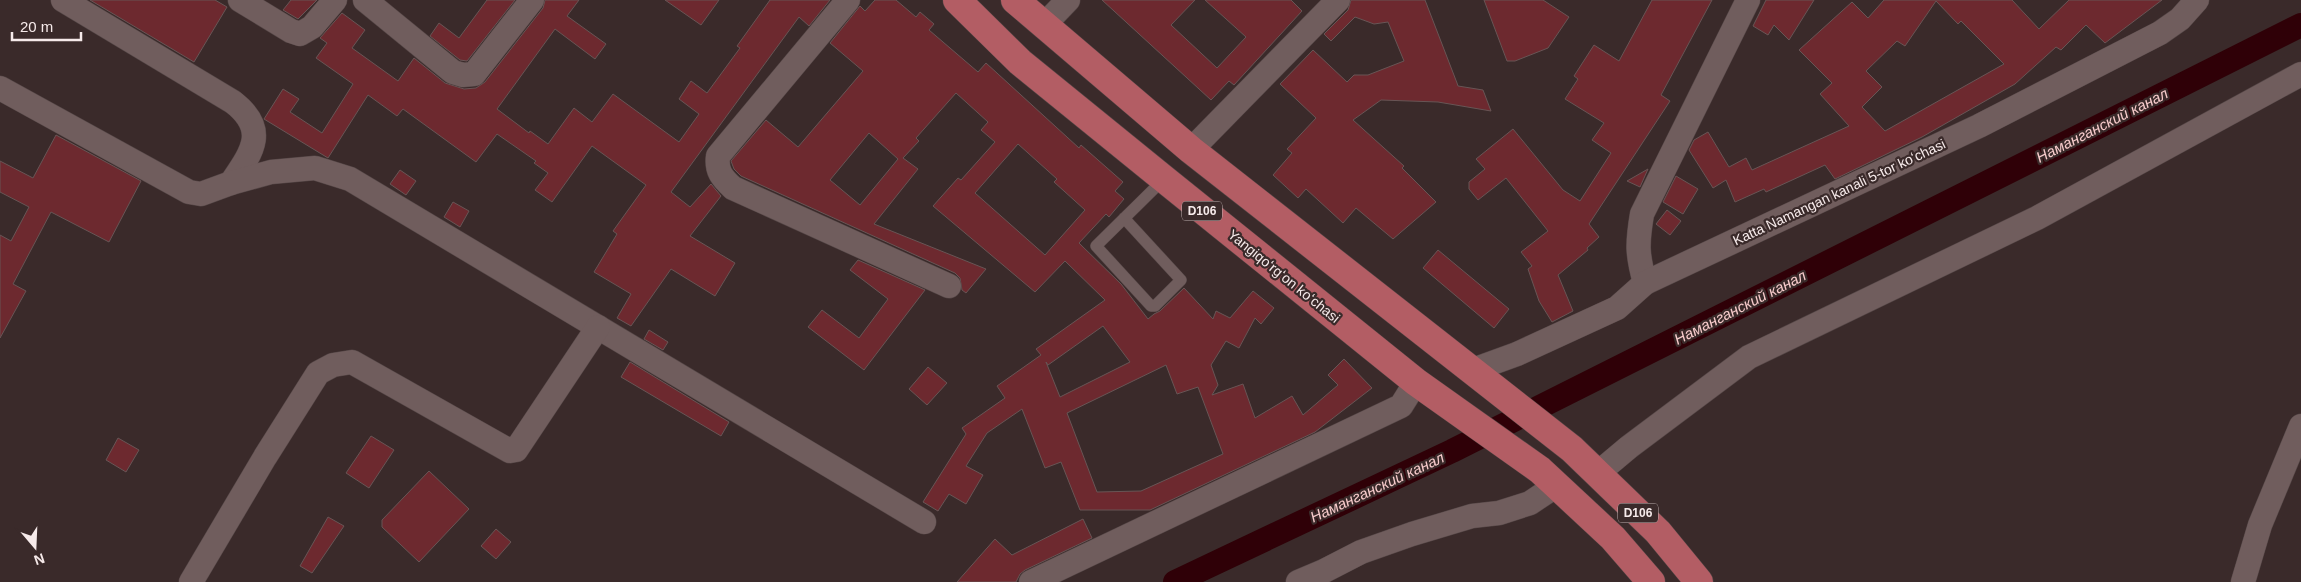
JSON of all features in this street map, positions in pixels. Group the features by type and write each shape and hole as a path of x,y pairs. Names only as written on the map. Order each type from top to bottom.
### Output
{"main road":[{"name":"Yangiqoʻrgʻon koʻchasi","path":"956,0 1020,62 1164,179 1416,382 1548,477"},
{"name":"D106","path":"1015,0 1191,150 1495,387 1572,450 1658,532 1699,582"},
{"name":"D106","path":"1548,477 1613,538 1652,582"}],"street":[{"path":"64,0 233,102 247,113 255,132 251,154 231,183"},
{"path":"240,0 291,31 300,34 312,27 335,0"},
{"path":"365,0 453,72 469,76 474,74 532,0"},
{"path":"848,0 718,156 717,167 722,178 733,188 949,286"},
{"path":"1044,25 1068,0"},
{"path":"1191,150 1338,0"},
{"path":"1646,283 1638,259 1637,246 1642,214 1748,0"},
{"name":"Katta Namangan kanali 5-tor koʻchasi","path":"1473,370 1517,354 1617,308 1646,283 1979,126 2160,33 2180,19 2197,0"},
{"path":"1598,473 1629,447 1749,357 2037,218 2301,74"},
{"path":"0,88 189,192 201,194 271,172 316,168 350,180 924,522"},
{"path":"192,582 264,457 318,373 333,366 352,362 510,451 516,450 598,327"},
{"path":"1031,582 1401,406 1416,382"},
{"path":"2243,582 2260,525 2301,426"},
{"path":"1298,582 1319,577 1361,552 1412,534 1472,516 1499,513 1530,503 1548,477"}],"lane":[{"path":"1124,218 1180,280 1155,306 1151,306 1096,246 1124,218 1164,179"}],"building":[{"path":"90,0 215,0 227,7 194,62"},
{"path":"291,0 317,0 298,19 283,10"},
{"path":"487,0 515,0 467,61 460,60 430,36 439,23 459,38"},
{"path":"545,0 579,0 567,16 606,44 595,59 555,29 497,109 529,133 530,131 548,144 574,108 592,122 613,94 679,142 699,114 679,99 691,81 707,93 740,48 737,46 770,0 830,0 809,26 799,17 671,192 690,207 711,184 721,196 690,236 735,263 715,296 671,269 631,326 617,318 631,294 594,272 617,234 613,231 646,185 592,146 552,202 535,190 548,173 534,163 536,161 497,134 476,162 403,109 397,116 368,95 328,158 264,119 283,89 299,99 290,112 322,133 353,84 316,58 327,43 320,38 342,13 365,30 352,48 398,81 414,58 445,83 464,89 476,88 485,82 543,8"},
{"path":"665,0 719,0 701,25"},
{"path":"875,0 896,0 916,17 920,12 934,24 929,30 978,72 986,63 1079,148 1081,145 1123,182 1115,191 1124,199 1109,217 1106,214 1079,243 1121,284 1148,319 1160,311 1184,288 1213,319 1216,311 1230,318 1253,291 1274,308 1261,324 1255,318 1239,348 1226,341 1211,365 1218,385 1212,395 1243,384 1255,418 1292,396 1303,415 1338,385 1328,375 1344,359 1372,388 1315,432 1150,510 1080,510 1061,462 1045,468 1022,409 987,433 966,466 983,475 966,504 949,494 938,511 923,502 966,434 962,428 1005,398 997,386 1041,355 1036,349 1105,300 1065,261 1035,292 933,206 958,178 961,180 995,142 981,130 988,122 956,93 916,138 919,141 903,158 918,169 874,224 986,269 966,293 962,290 960,278 955,273 741,176 734,169 731,161 766,120 798,147 863,71 830,43 860,6 865,11","holes":["869,133 898,159 860,205 830,180","1018,144 1057,179 1054,182 1085,210 1045,255 975,193","1103,326 1130,362 1060,397 1046,362 1048,365","1166,365 1177,394 1198,387 1223,454 1141,491 1097,492 1067,413"]},
{"path":"1102,0 1195,0 1171,25 1217,68 1246,37 1205,0 1291,0 1302,11 1234,85 1229,81 1211,100"},
{"path":"1351,0 1425,0 1458,86 1483,90 1491,111 1438,102 1381,100 1353,120 1404,166 1402,168 1436,202 1393,239 1356,208 1343,223 1306,189 1298,198 1273,175 1292,153 1287,149 1316,118 1280,84 1313,50 1347,82 1354,75 1368,75 1404,61 1388,22 1374,24 1355,17 1331,41 1324,34 1348,10"},
{"path":"1484,0 1543,0 1569,17 1548,48 1515,61 1507,61"},
{"path":"1652,0 1712,0 1661,95 1670,101 1589,224 1599,237 1587,248 1588,250 1558,275 1573,311 1552,322 1539,301 1528,269 1532,266 1521,252 1548,231 1506,178 1478,200 1469,189 1469,182 1485,169 1476,159 1513,129 1563,190 1580,201 1611,153 1592,140 1604,123 1565,99 1578,79 1574,76 1594,45 1619,61"},
{"path":"1766,0 1814,0 1789,40 1774,25 1768,35 1753,26"},
{"path":"1884,0 2012,0 2039,29 2069,0 2162,0 2105,43 2086,25 2061,50 2056,47 2015,84 1922,137 1835,179 1825,165 1766,192 1764,189 1735,202 1726,180 1713,188 1689,150 1694,140 1708,132 1729,167 1746,158 1752,170 1849,126 1820,94 1832,83 1799,50 1852,2 1868,18","holes":["1936,1 1958,24 1961,21 2004,64 1885,131 1862,107 1882,87 1866,71 1897,41 1905,46"]},
{"path":"56,135 141,181 109,242 51,212 13,284 26,291 0,338 0,235 11,241 29,207 0,192 0,161 33,178"},
{"path":"1648,169 1640,187 1627,181"},
{"path":"400,170 416,181 406,195 390,184"},
{"path":"1676,176 1698,189 1683,214 1663,202"},
{"path":"453,202 469,211 460,227 444,217"},
{"path":"1667,210 1681,221 1670,235 1656,224"},
{"path":"1438,250 1509,309 1494,328 1423,268"},
{"path":"858,260 925,290 864,370 808,327 822,310 859,338 888,299 850,270"},
{"path":"649,330 668,342 663,350 644,339"},
{"path":"630,362 729,422 721,436 621,377"},
{"path":"928,367 947,383 927,405 909,389"},
{"path":"371,436 394,450 369,488 346,473"},
{"path":"118,438 139,450 126,472 106,460"},
{"path":"429,471 469,509 419,562 382,527 382,520"},
{"path":"328,517 344,526 312,573 300,566"},
{"path":"1083,519 1092,538 1025,570 1020,574 1016,582 957,582 995,539 1012,555"},
{"path":"496,529 511,542 496,559 481,546"}],"waterway":[{"name":"Наманганский канал","path":"1175,582 1452,451 2301,25"}]}
